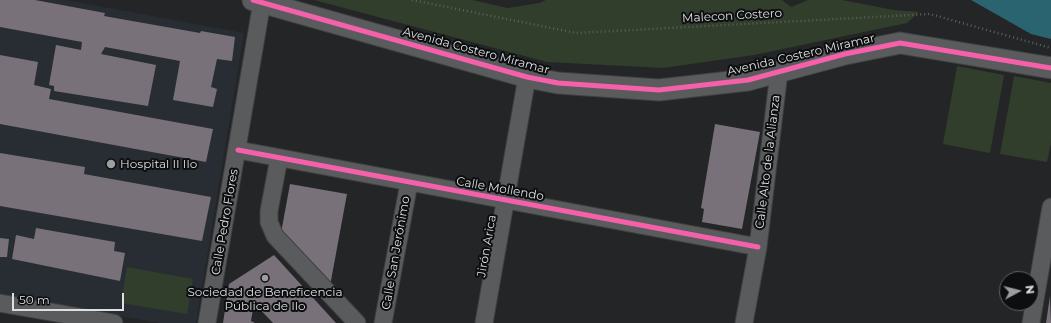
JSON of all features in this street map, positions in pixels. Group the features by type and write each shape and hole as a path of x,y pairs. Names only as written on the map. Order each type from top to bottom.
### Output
{"street":[{"name":"Avenida Costero Miramar","path":"257,1 527,77 558,83 659,90 748,80 845,54 900,43 1051,68"},
{"name":"Calle Pedro Flores","path":"207,323 238,150 257,1"},
{"name":"Calle Alto de la Alianza","path":"744,323 758,247 779,72"},
{"name":"Jirón Arica","path":"484,323 527,77"},
{"name":"Calle Mollendo","path":"238,150 758,247"},
{"path":"279,158 268,211 269,222 275,236 357,323"},
{"name":"Calle San Jerónimo","path":"384,323 409,183"},
{"path":"1031,323 1051,208"},
{"path":"0,303 88,321 114,323"}],"shaded area":[{"name":"Hospital II Ilo","path":"0,0 66,0 244,33 196,323 160,323 0,295"}],"green space":[{"path":"314,0 472,0 508,8 539,3 546,0 782,0 791,7 808,0 842,0 894,10 919,12 907,23 754,55 663,68 547,62"},
{"path":"957,66 1004,75 990,153 943,144"},
{"path":"1014,76 1051,83 1051,143 1047,162 1000,154"},
{"path":"127,267 193,279 187,314 121,303"}],"water":[{"path":"971,0 1051,0 1051,39 1031,34"}],"building":[{"path":"0,0 35,0 105,13 104,16 200,33 201,31 235,37 232,61 217,59 211,87 217,89 213,107 173,100 180,61 105,47 101,54 156,65 148,106 54,91 54,86 49,85 56,45 81,50 82,42 0,27"},
{"path":"0,55 38,62 34,85 51,89 49,99 213,129 206,162 0,124"},
{"path":"715,124 760,132 742,229 702,222 704,209 701,208"},
{"path":"0,153 85,167 84,174 211,197 202,241 0,206"},
{"path":"290,184 347,194 330,286 281,233"},
{"path":"36,228 115,242 114,251 125,253 120,281 12,259 16,235 34,239"},
{"path":"0,238 9,239 7,257 0,257"},
{"path":"274,255 336,323 273,323 254,303 251,321 255,323 223,323 229,284"},
{"path":"1050,296 1051,323 1046,323"}],"cycle path":[{"path":"253,0 527,77 558,83 659,90 748,80 845,54 900,43 1051,68"},
{"path":"238,150 758,247"}],"place":[{"name":"Hospital II Ilo","path":"111,164"},
{"name":"Sociedad de Beneficencia Pública de Ilo","path":"265,278"}]}
